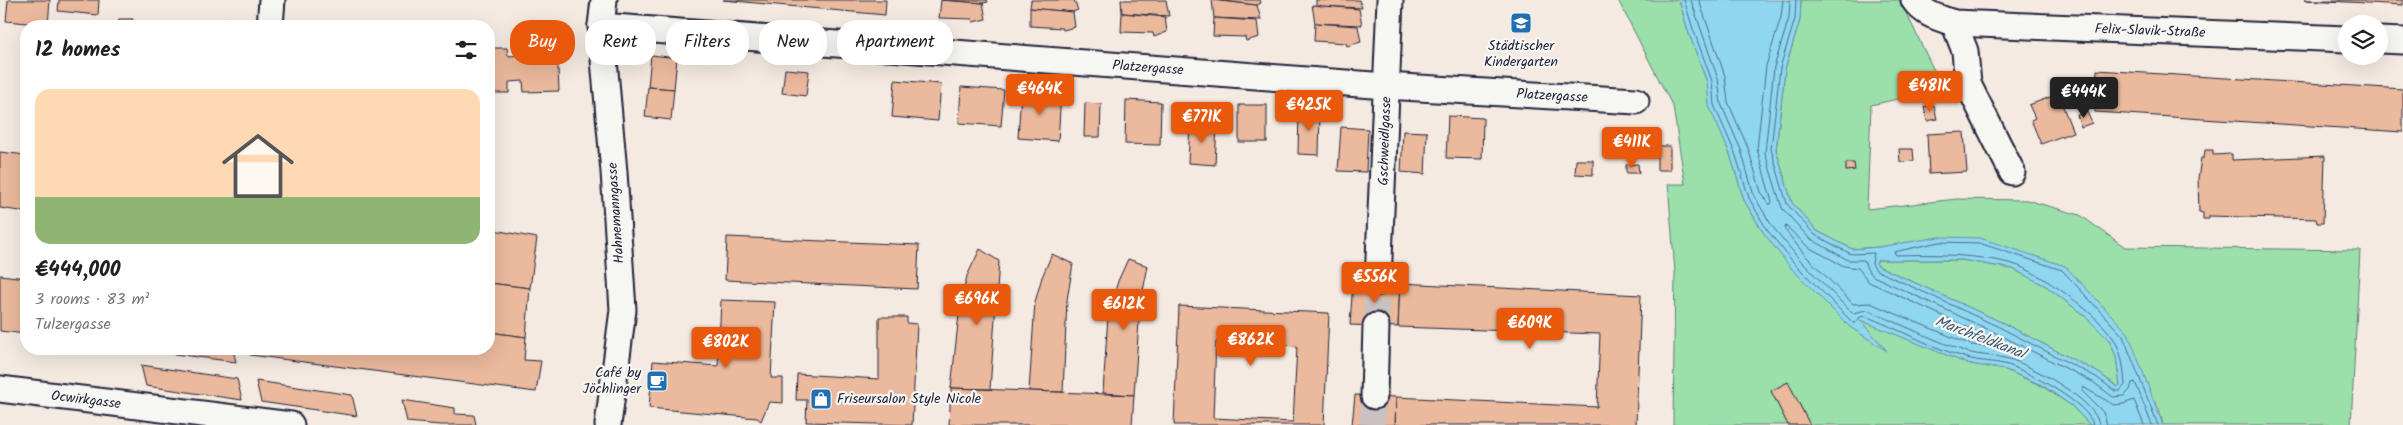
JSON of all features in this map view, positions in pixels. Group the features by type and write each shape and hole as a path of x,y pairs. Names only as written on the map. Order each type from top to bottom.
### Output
{"street":[{"path":"270,20 272,0"},
{"name":"Hahnemanngasse","path":"602,20 604,0"},
{"name":"Gschweidlgasse","path":"1378,282 1390,0"},
{"name":"Felix-Slavik-Straße","path":"1914,0 1919,9 1954,23 2338,38"},
{"path":"1954,23 1965,52 1968,84 2012,172"},
{"name":"Platzergasse","path":"656,30 1386,86 1636,101"},
{"path":"2388,40 2403,41"},
{"name":"Hahnemanngasse","path":"604,65 614,172 622,310 608,425"},
{"path":"1374,396 1376,326"},
{"name":"Ocwirkgasse","path":"0,389 291,425"}],"green space":[{"path":"1618,0 1679,0 1688,31 1707,82 1710,106 1730,154 1744,200 1763,232 1885,349 1859,319 1966,363 2006,370 2042,386 2072,406 2090,425 1673,425 1675,272 1668,184 1685,184 1673,107"},
{"path":"1801,0 1900,0 1943,89 1871,105 1867,209 1957,199 2027,200 2080,215 2125,247 2360,250 2351,425 2163,425 2159,409 2065,266 1879,247 1852,249 1817,231 1792,203 1776,150 1785,69 1800,20"},
{"path":"1878,260 1962,260 2013,269 2046,286 2085,316 2109,340 2116,356 2120,385 2118,387 2099,373 2001,322 1878,266 1876,263"}],"water":[{"name":"Marchfeldkanal","path":"1679,0 1801,0 1800,20 1785,69 1776,150 1792,203 1817,231 1852,249 1879,247 1939,237 1980,238 2065,266 2128,333 2163,425 2090,425 2072,406 2042,385 2006,370 1966,363 1860,320 1887,351 1850,327 1791,268 1763,232 1744,200 1730,154 1709,106 1707,82 1688,31","holes":["1878,260 1962,260 2013,269 2046,286 2085,316 2109,340 2116,356 2120,385 2117,387 2099,373 2001,322 1878,266 1876,263"]}],"building":[{"path":"8,0 50,0 48,20 20,20 20,22 6,21"},
{"path":"59,0 99,0 98,15 58,11"},
{"path":"723,0 886,0 885,15"},
{"path":"941,0 983,3 986,19 973,22 972,19 939,18"},
{"path":"942,0 987,0 988,2 983,3"},
{"path":"1031,0 1074,0 1078,10 1073,12 1030,8"},
{"path":"1121,0 1166,0 1169,16 1122,13"},
{"path":"1212,0 1257,5 1261,20 1214,18"},
{"path":"1215,0 1260,0 1261,3 1257,5"},
{"path":"1316,0 1359,0 1362,8 1316,6"},
{"path":"2304,0 2403,0 2403,5 2368,3"},
{"path":"1312,5 1359,9 1362,25 1315,23"},
{"path":"1030,8 1073,12 1075,27 1063,30 1062,28 1030,26"},
{"path":"1122,13 1165,17 1167,32 1154,37 1153,33 1121,32"},
{"path":"1214,18 1257,21 1259,37 1246,41 1245,37 1213,36"},
{"path":"1315,23 1358,26 1361,42 1347,46 1346,43 1314,41"},
{"path":"495,48 507,48 508,56 510,56 510,65 558,65 559,91 524,92 523,81 509,82 509,93 495,93"},
{"path":"656,56 666,57 666,65 676,65 674,89 648,87 650,65 656,65"},
{"path":"785,69 809,71 806,96 782,93"},
{"path":"2097,70 2403,89 2403,132 2095,112"},
{"path":"895,80 941,84 938,121 892,117"},
{"path":"648,87 674,89 671,120 645,117"},
{"path":"961,87 1004,90 1001,126 959,123"},
{"path":"1021,92 1061,94 1058,141 1018,138"},
{"path":"2058,94 2073,132 2041,144 2031,120 2035,118 2029,105"},
{"path":"1126,100 1161,102 1160,145 1125,144"},
{"path":"1085,103 1101,104 1100,137 1084,137"},
{"path":"1239,105 1267,105 1267,142 1239,142"},
{"path":"1934,105 1937,119 1927,121 1924,107"},
{"path":"1299,110 1320,111 1319,155 1298,154"},
{"path":"2087,112 2092,123 2081,127 2077,115"},
{"path":"1448,116 1483,118 1482,159 1446,158"},
{"path":"1190,122 1217,124 1215,165 1188,163"},
{"path":"1341,127 1368,129 1366,172 1338,171"},
{"path":"1403,131 1427,132 1425,174 1401,172"},
{"path":"1964,132 1967,172 1929,174 1927,134"},
{"path":"1657,146 1670,146 1670,170 1657,170"},
{"path":"1899,149 1913,149 1914,161 1900,162"},
{"path":"2205,150 2213,150 2213,155 2232,154 2232,160 2325,156 2323,223 2317,223 2316,219 2209,216 2209,219 2203,219 2203,213 2199,212 2198,179 2201,158 2204,158"},
{"path":"0,152 20,154 20,211 0,208"},
{"path":"1576,160 1593,160 1593,175 1575,174"},
{"path":"1846,163 1854,163 1855,170 1846,171"},
{"path":"1638,164 1639,173 1626,173 1626,165"},
{"path":"495,230 537,238 530,288 495,284"},
{"path":"727,237 919,245 917,289 725,280"},
{"path":"980,249 999,261 990,389 951,388 960,305 967,276"},
{"path":"1052,254 1073,264 1067,300 1063,392 1029,391 1035,302 1042,277"},
{"path":"1128,259 1148,266 1140,306 1134,395 1103,393 1108,315 1118,281"},
{"path":"0,275 20,277 20,333 0,331"},
{"path":"1353,280 1400,283 1398,327 1350,325"},
{"path":"1400,283 1641,295 1636,425 1395,425 1396,397 1597,407 1600,334 1398,327"},
{"path":"495,284 530,288 526,337 495,333"},
{"path":"721,300 775,302 771,378 783,378 783,403 769,402 761,421 757,418 649,408 653,361 718,366"},
{"path":"1179,306 1329,313 1324,425 1174,425","holes":["1216,342 1297,346 1293,422 1213,418"]},
{"path":"879,317 907,317 907,323 917,324 912,425 806,422 807,400 796,400 797,374 879,379"},
{"path":"495,333 526,337 524,360 541,361 536,392 250,355 495,355"},
{"path":"182,355 234,355 236,362"},
{"path":"141,365 237,379 242,400 146,386"},
{"path":"256,381 352,395 357,416 261,402"},
{"path":"1788,382 1810,425 1788,425 1771,391"},
{"path":"951,388 1134,395 1132,425 949,425"},
{"path":"1355,395 1396,397 1395,425 1352,425"},
{"path":"402,400 455,408 455,414 474,415 476,425 440,425 407,422"}],"tunnel":[{"path":"1376,326 1378,282"},
{"path":"1372,425 1374,396"}],"place":[{"name":"Städtischer Kindergarten","path":"1521,23"},
{"name":"Café by Jöchlinger","path":"657,381"},
{"name":"Friseursalon Style Nicole","path":"821,399"}]}
